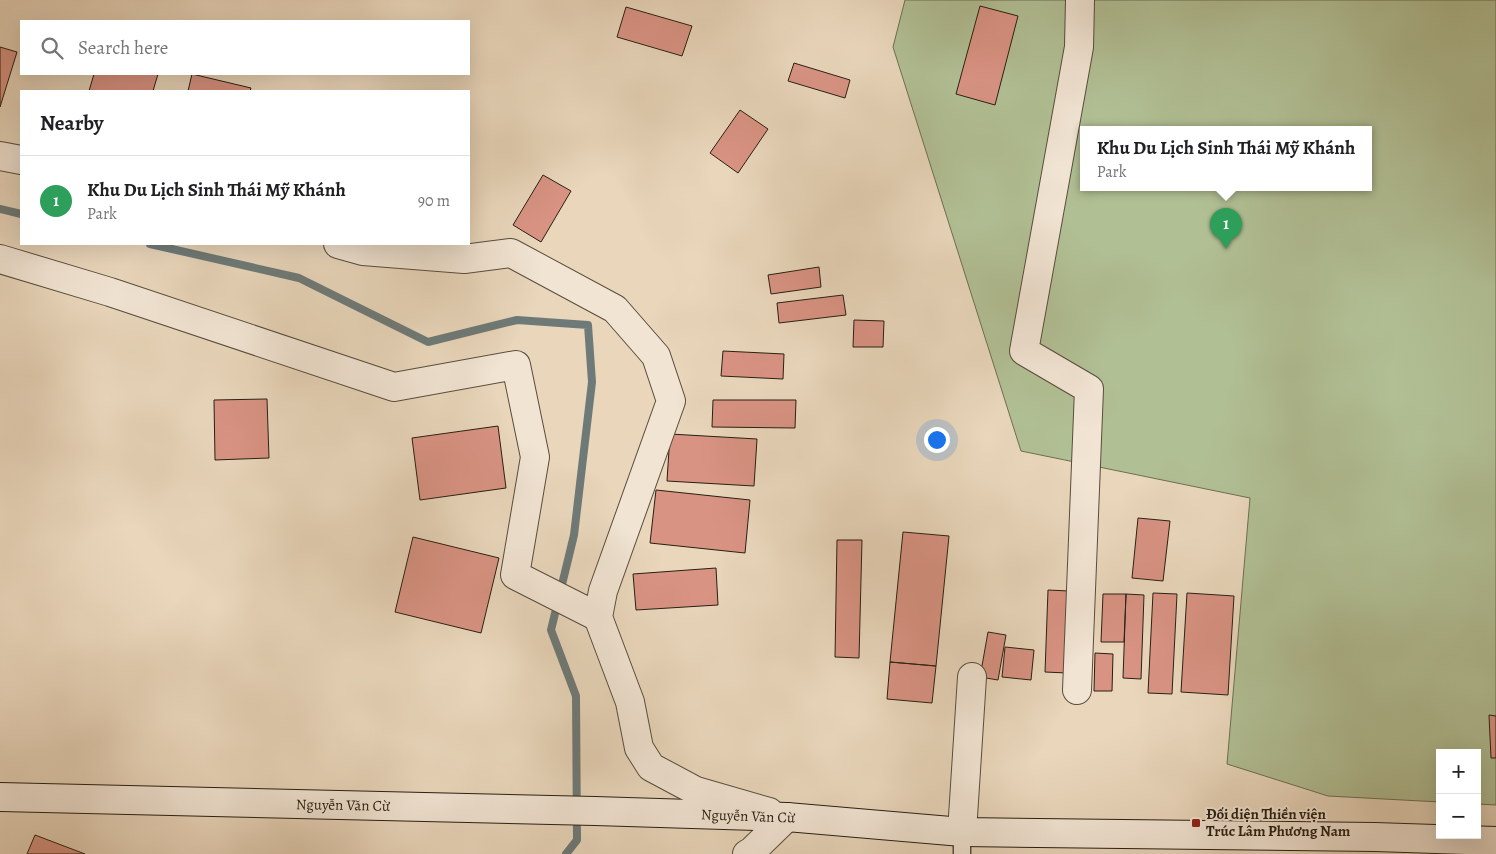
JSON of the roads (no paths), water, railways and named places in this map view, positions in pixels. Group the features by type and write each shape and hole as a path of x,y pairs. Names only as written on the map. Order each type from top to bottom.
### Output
{"street":[{"path":"1077,690 1090,389 1024,351 1079,47 1080,0"},
{"path":"0,156 20,160"},
{"path":"342,245 363,251 464,260 511,253 614,309 656,356 671,401 603,591 598,617 630,702 639,748 651,767 696,791 787,817 747,854"},
{"path":"0,259 110,292 394,387 516,365 535,457 515,575 598,617"},
{"path":"962,843 972,677"},
{"name":"Nguyễn Văn Cừ","path":"0,797 787,817 962,843 1375,837 1496,841"}],"waterway":[{"path":"0,209 20,214"},
{"path":"154,245 299,278 428,342 517,320 588,325 592,382 574,535 551,630 576,696 577,840 566,854"}],"place":[{"name":"Khu Du Lịch Sinh Thái Mỹ Khánh","path":"1226,249"},
{"name":"Đối diện Thiền viện Trúc Lâm Phương Nam","path":"1196,823"}]}
